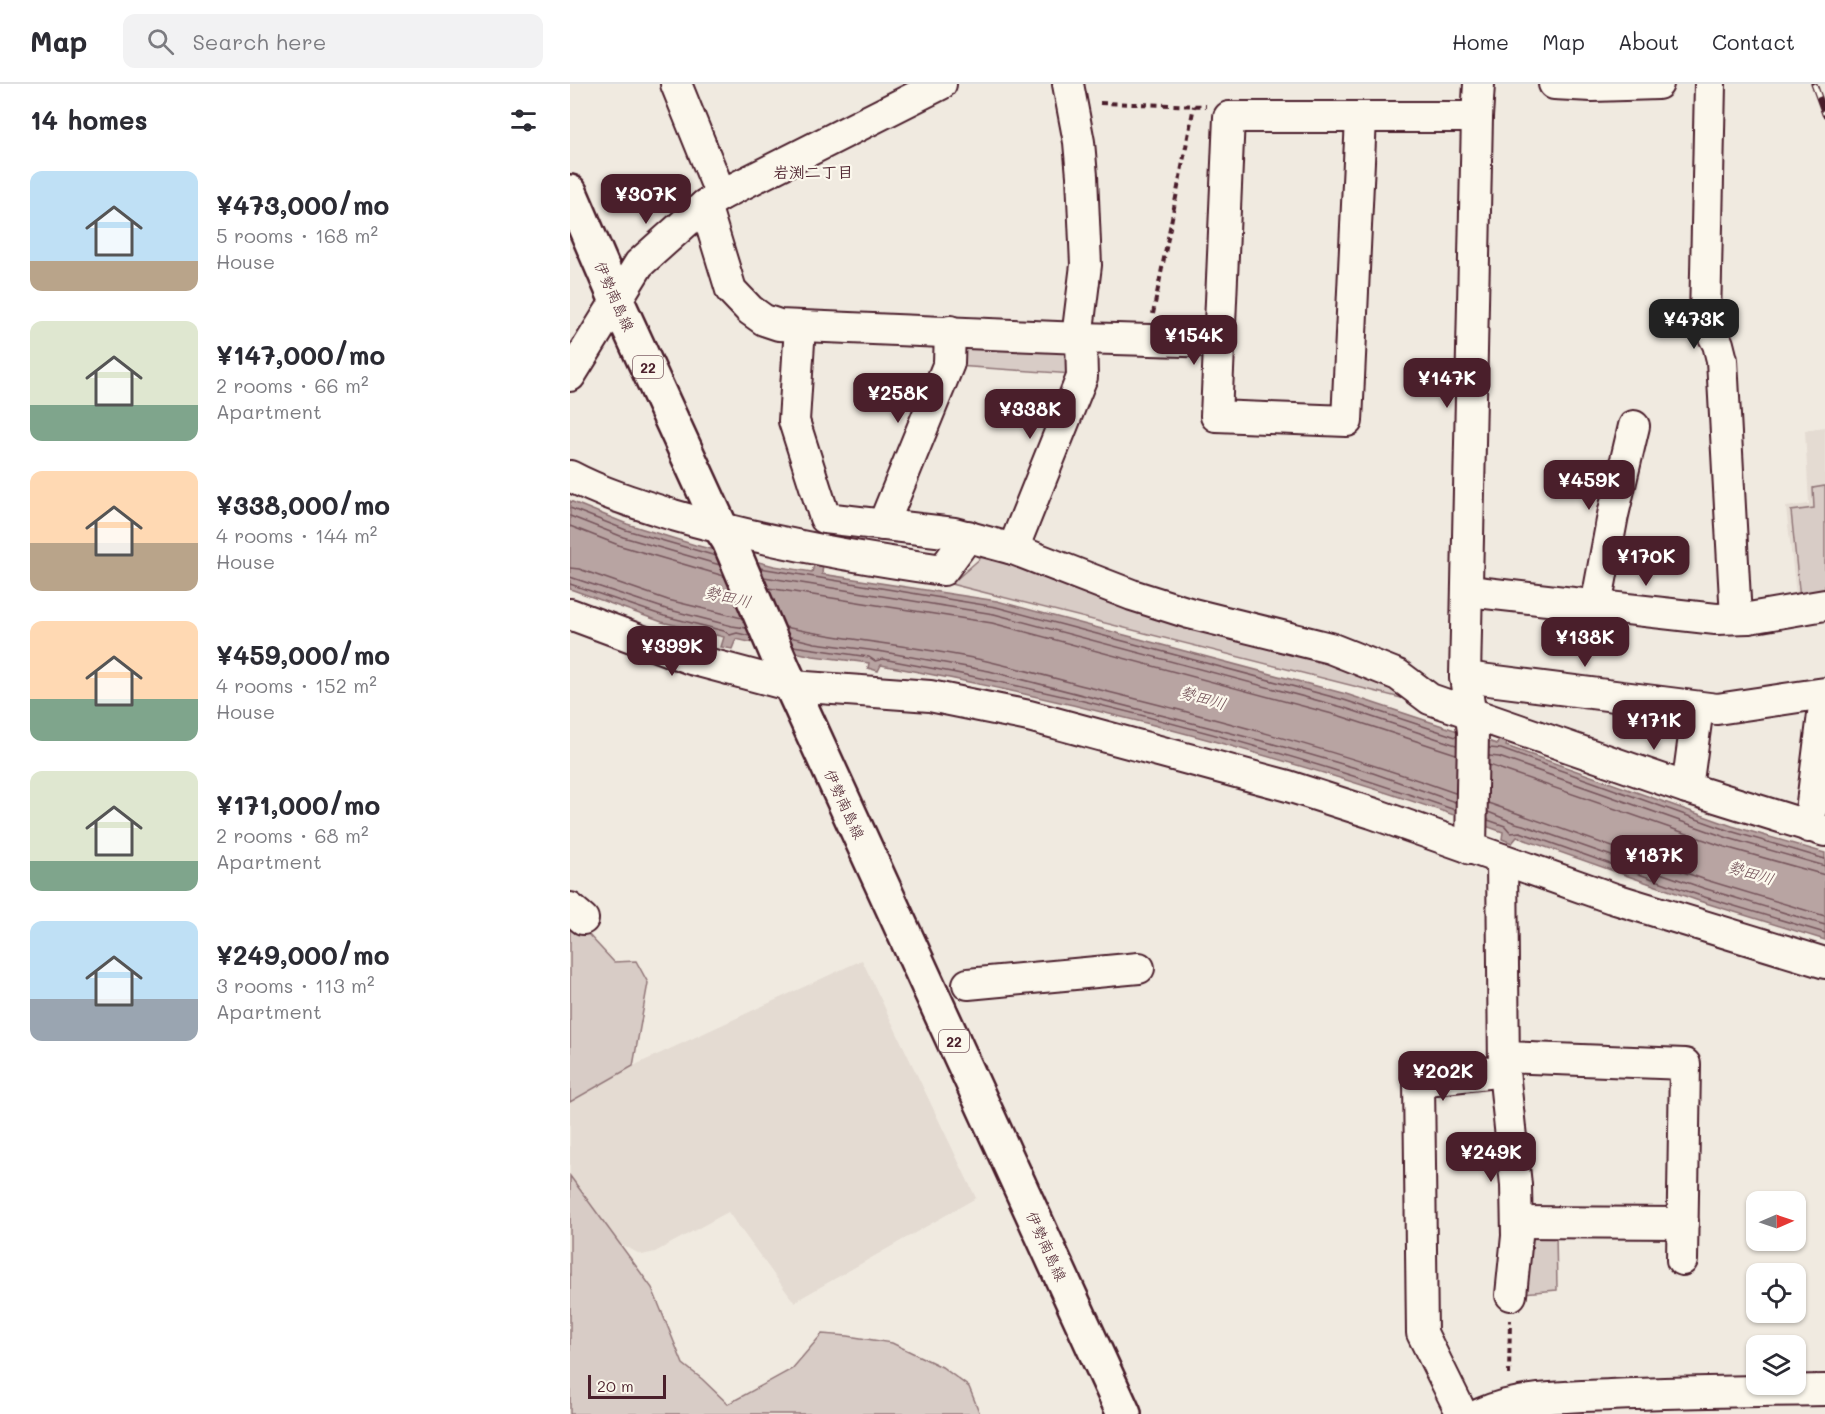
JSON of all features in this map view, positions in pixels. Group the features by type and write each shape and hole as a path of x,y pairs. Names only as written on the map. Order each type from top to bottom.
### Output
{"main road":[{"name":"伊勢南島線","path":"570,192 787,677 1124,1414"}],"street":[{"path":"676,84 713,200 731,290 750,310 764,320 779,325 1219,342"},
{"path":"570,376 639,264 713,200 941,84"},
{"path":"1471,841 1471,721 1465,677 1479,84"},
{"path":"1554,84 1592,86 1658,84"},
{"path":"1710,84 1705,320 1718,344 1722,360 1736,618"},
{"path":"1013,549 1082,377 1079,338 1086,265 1082,176 1070,93"},
{"path":"1361,118 1347,421 1216,416 1229,117 1477,117"},
{"path":"800,326 794,421 825,518 968,537 1013,549 1132,595 1189,613 1329,648 1398,675 1430,699 1471,721 1562,744 1687,788 1817,829 1825,698"},
{"path":"883,525 949,363 950,331"},
{"path":"1596,606 1613,515 1634,426"},
{"path":"570,476 634,503 725,535 850,557 943,570 968,537"},
{"path":"1468,591 1716,619 1749,618 1825,605"},
{"path":"571,618 692,659 787,677 930,696 1029,716 1288,786 1471,841 1502,860 1612,898 1825,963"},
{"path":"1465,677 1717,709 1825,693"},
{"path":"1687,788 1698,707"},
{"path":"1502,860 1504,1064 1516,1185 1517,1222 1511,1295"},
{"path":"968,984 1138,969"},
{"path":"1462,1414 1422,1334 1419,1081 1504,1064 1685,1064 1682,1260"},
{"path":"1517,1222 1683,1223"},
{"path":"1480,1414 1508,1405 1579,1396 1722,1390 1825,1390"}],"path":[{"path":"1070,93 1211,106"},
{"path":"1148,340 1194,106"},
{"path":"1508,1405 1511,1295"}],"shaded area":[{"path":"959,343 1074,350 1073,374 957,366"},
{"path":"1825,427 1825,597 1797,603 1786,507 1809,504 1805,430"},
{"path":"1825,486 1825,593 1800,599 1791,511 1814,508 1813,488"},
{"path":"983,556 1025,563 1234,636 1385,680 1413,701 951,584"},
{"path":"575,920 614,962 636,961 648,983 633,1066 570,1102 570,924"},
{"path":"862,960 976,1198 794,1302 728,1212 655,1252 642,1255 618,1243 570,1176 570,1102 633,1066"},
{"path":"570,1176 652,1288 683,1364 728,1404 792,1369 822,1334 892,1343 942,1367 969,1387 980,1414 570,1414"},
{"path":"1534,1232 1556,1233 1557,1290 1523,1293 1523,1245"}],"water":[{"name":"勢田川","path":"570,501 627,524 774,566 812,572 815,562 823,563 822,574 997,601 1346,694 1497,744 1501,735 1509,738 1506,746 1732,826 1825,853 1825,940 1699,901 1517,837 1512,843 1502,839 1503,832 1350,781 1195,736 1039,697 881,665 878,671 868,668 869,663 813,656 736,639 732,649 721,647 724,637 662,622 570,589"}],"railway":[{"path":"1814,84 1825,114"}],"district":[{"name":"岩渕二丁目","path":"813,171"}]}
